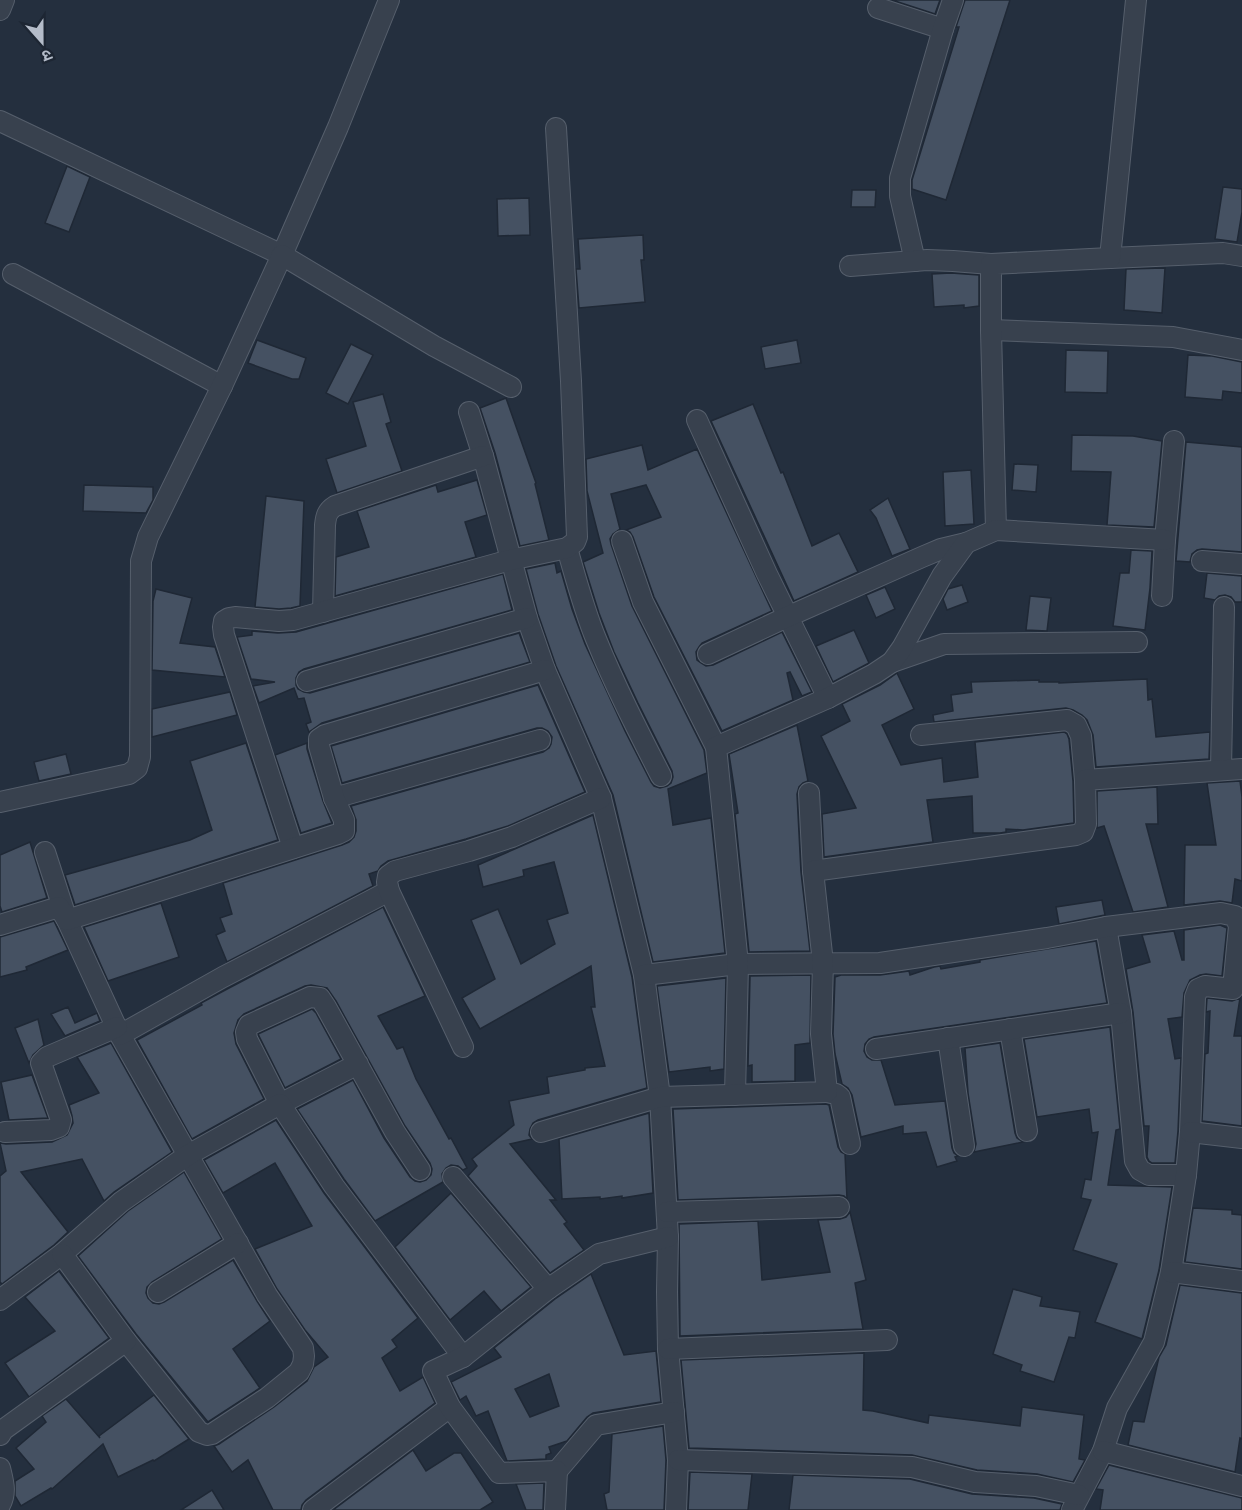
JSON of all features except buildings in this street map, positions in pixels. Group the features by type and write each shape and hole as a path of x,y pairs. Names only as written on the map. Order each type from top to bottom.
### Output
{"street":[{"path":"0,10 4,0"},
{"path":"0,802 129,774 137,768 140,757 141,561 148,537 222,386 282,255 338,127 389,0"},
{"path":"915,261 900,196 900,178 953,0"},
{"path":"1110,258 1136,0"},
{"path":"878,8 943,29"},
{"path":"0,121 282,255 434,346 511,387"},
{"path":"293,848 223,627 224,621 235,617 293,620 510,560 567,548 575,542 577,537 571,381 556,128"},
{"path":"849,266 915,261 991,264 1223,253 1242,256"},
{"path":"991,264 996,530"},
{"path":"12,274 222,386"},
{"path":"991,330 1173,337 1242,350"},
{"path":"469,412 527,618 545,670 601,798 644,975 660,1097 667,1212 668,1349 678,1460 676,1510"},
{"path":"697,420 787,617 828,698"},
{"path":"1162,596 1174,441"},
{"path":"323,612 325,525 329,510 483,456"},
{"path":"708,654 940,549 966,543 996,530 1165,540"},
{"path":"622,541 643,602 716,747 738,964 735,1095"},
{"path":"892,662 942,576 966,543"},
{"path":"567,548 595,638 618,691 661,776"},
{"path":"1202,561 1242,564"},
{"path":"1221,770 1224,607"},
{"path":"307,681 527,618"},
{"path":"716,747 828,698 892,662 944,644 1137,642"},
{"path":"67,920 344,831 344,820 334,798 319,739 325,735 545,670"},
{"path":"813,871 1076,835 1083,831 1086,824 1085,780 1082,736 1076,725 1067,720 921,735"},
{"path":"334,798 540,740"},
{"path":"1085,780 1242,769"},
{"path":"809,793 813,871 823,963 821,1034 827,1092"},
{"path":"463,1047 389,891 388,876 395,871 512,837 601,798"},
{"path":"45,852 67,920 118,1031 267,1295 303,1348 303,1364 299,1372 267,1398 212,1434 199,1432 126,1341 62,1254"},
{"path":"5,1132 51,1130 59,1126 60,1120 41,1063 47,1057 118,1031 389,891"},
{"path":"0,925 59,907 67,920"},
{"path":"644,975 738,964 880,963 1106,927 1221,913 1235,916 1239,926 1238,989 1205,986 1198,988 1195,997 1190,1132 1186,1175 1171,1272 1154,1342 1117,1408 1103,1451 1075,1503 1036,1486 975,1482 912,1467 678,1460"},
{"path":"1106,927 1121,1013 1135,1161 1140,1170 1149,1175 1186,1175"},
{"path":"420,1170 395,1132 320,998 310,997 249,1025 246,1032 247,1039 280,1104 334,1186 463,1357"},
{"path":"876,1049 1121,1013"},
{"path":"1010,1029 1027,1131"},
{"path":"948,1038 964,1146"},
{"path":"0,1300 62,1254 121,1202 188,1155 358,1064"},
{"path":"541,1132 660,1097 827,1092 840,1097 850,1144"},
{"path":"1190,1132 1242,1138"},
{"path":"453,1177 548,1289"},
{"path":"667,1212 839,1207"},
{"path":"556,1471 499,1473 450,1407 433,1371 463,1357 548,1289 599,1254 668,1237"},
{"path":"158,1292 238,1243"},
{"path":"1171,1272 1242,1281"},
{"path":"668,1349 887,1340"},
{"path":"0,1435 11,1424 126,1341"},
{"path":"313,1510 450,1407"},
{"path":"555,1510 556,1471 596,1425 674,1412"},
{"path":"1103,1451 1242,1486"},
{"path":"0,1468 4,1484 4,1494 0,1505"}]}
